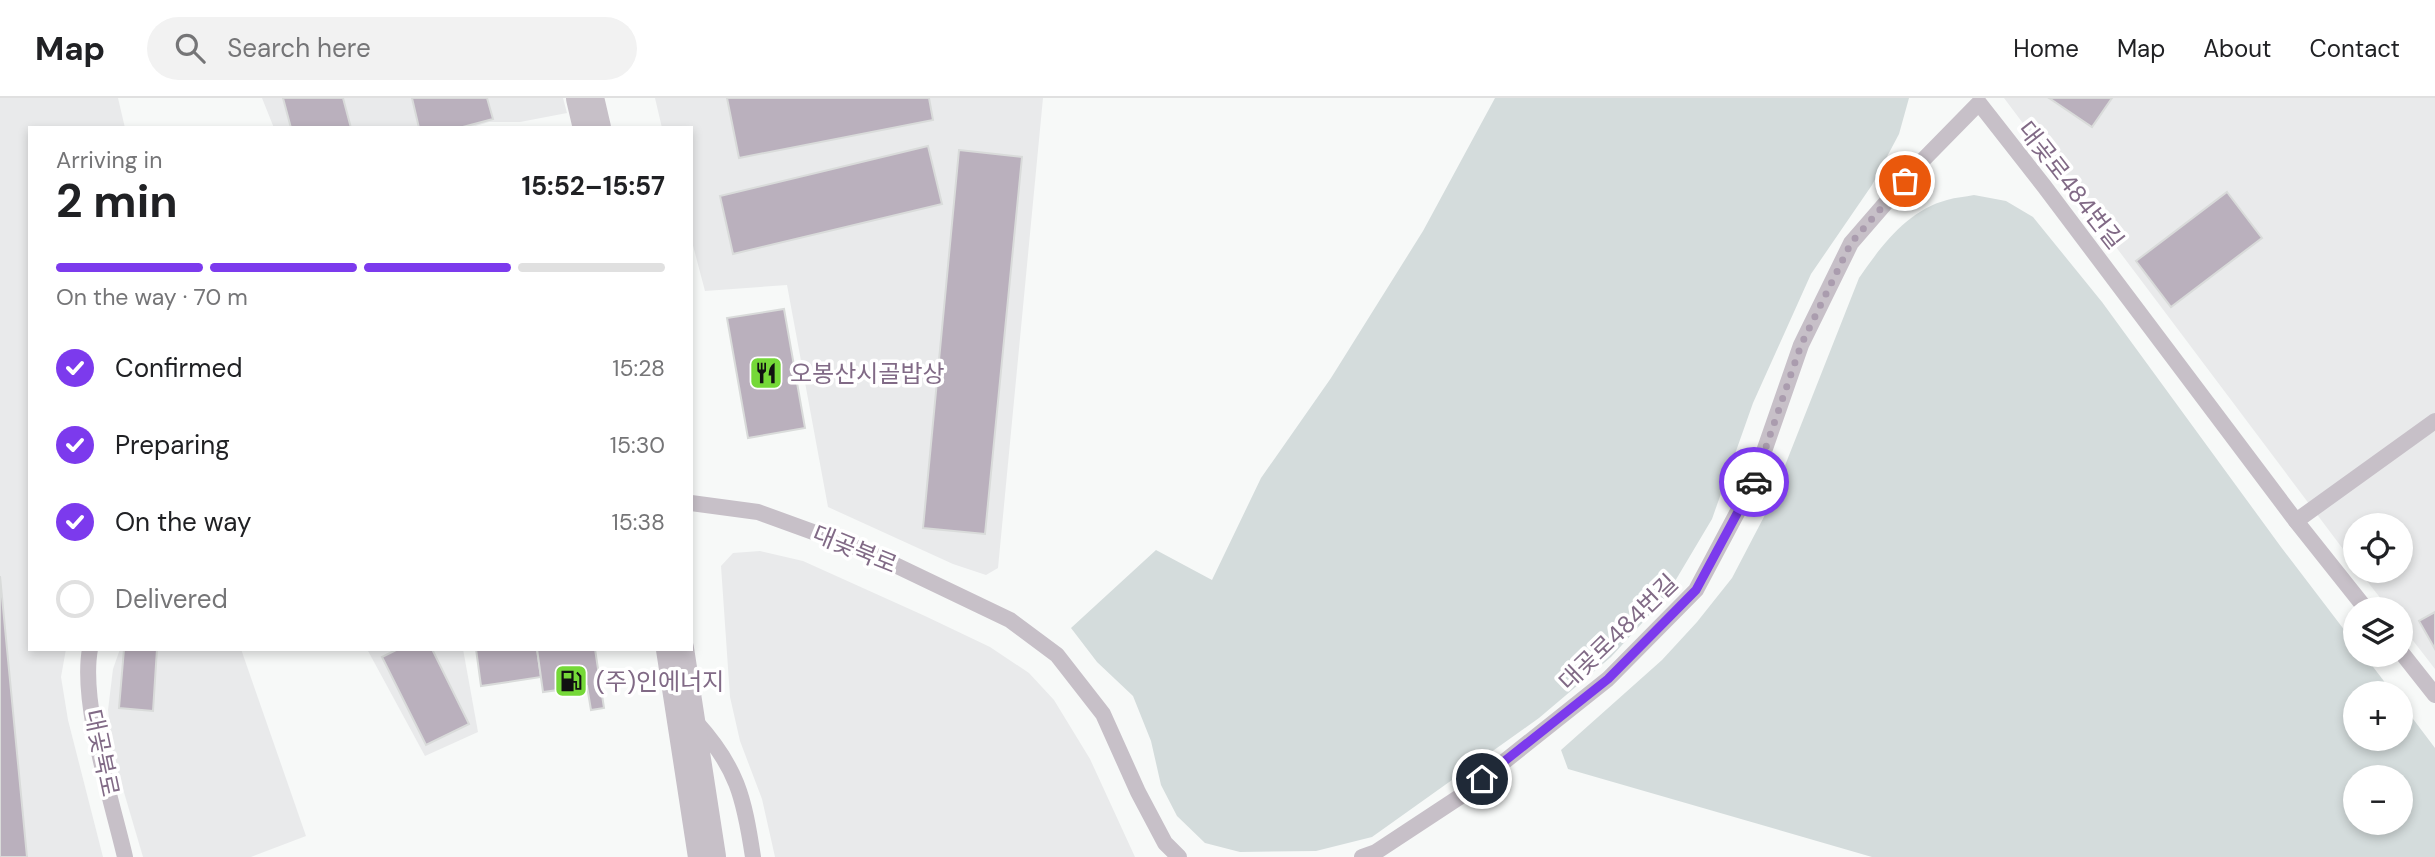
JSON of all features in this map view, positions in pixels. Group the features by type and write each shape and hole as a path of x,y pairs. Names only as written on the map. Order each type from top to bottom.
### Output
{"street":[{"path":"585,98 592,126"},
{"path":"675,651 707,857"}],"lane":[{"name":"대곶로484번길","path":"1362,857 1376,852 1461,796 1608,679 1696,590 1753,483 1801,345 1851,243 1977,101 2356,597"},
{"path":"2296,521 2435,421"},
{"name":"대곶북로","path":"693,503 758,512 868,552 1010,620 1057,655 1103,714 1138,792 1165,843 1180,857"},
{"name":"대곶북로","path":"90,651 87,668 95,732 125,857"},
{"path":"2413,667 2435,695"},
{"path":"685,710 717,745 733,772 743,799 753,857"}],"shaded area":[{"path":"0,98 118,98 125,126 28,126 28,651 66,651 61,677 68,720 103,857 0,857"},
{"path":"262,98 563,98 567,113 520,122 489,122 476,126 273,126"},
{"path":"655,98 1043,98 998,568 986,575 953,564 828,507 787,285 705,291 693,246 693,126 662,126"},
{"path":"1495,98 1909,98 1899,134 1872,185 1811,274 1753,403 1712,519 1665,598 1611,657 1539,718 1372,837 1316,851 1240,852 1205,843 1177,816 1161,785 1151,741 1133,696 1097,662 1071,628 1156,550 1212,580 1261,478 1331,378 1423,231"},
{"path":"2004,98 2435,98 2435,669 2413,641 2413,597 2380,597 2368,583 2413,583 2413,513 2343,513 2343,549"},
{"path":"1974,195 2006,201 2033,217 2102,302 2343,628 2343,667 2373,667 2384,681 2343,681 2343,751 2413,751 2413,719 2435,748 2435,857 1872,857 1568,769 1561,750 1662,660 1732,578 1767,511 1859,278 1886,242 1908,221 1933,205"},
{"path":"760,551 803,561 925,616 990,647 1029,673 1054,700 1090,759 1135,857 775,857 762,799 740,741 730,697 721,566 733,553"},
{"path":"119,651 242,651 306,836 251,857 143,857 113,755 108,710 113,669"},
{"path":"368,651 463,651 478,732 425,756"}],"building":[{"path":"283,98 343,98 350,126 290,126"},
{"path":"412,98 487,98 493,119 467,126 419,126"},
{"path":"727,98 929,98 933,120 739,158"},
{"path":"2049,98 2112,98 2092,127"},
{"path":"928,146 942,204 733,254 720,196"},
{"path":"959,150 1022,157 985,534 923,528"},
{"path":"2227,192 2262,238 2171,307 2136,261"},
{"name":"오봉산시골밥상","path":"784,309 805,428 748,438 727,318"},
{"path":"0,576 27,857 0,857"},
{"path":"2435,612 2435,649 2419,621"},
{"path":"124,651 157,651 153,711 119,708"},
{"path":"394,651 433,651 469,724 426,745 382,657"},
{"path":"476,651 537,651 541,677 481,686"},
{"name":"(주)인에너지","path":"537,651 595,651 604,708 591,710 587,686 543,692"}],"way so far":[{"path":"1754,482 1801,345 1851,243 1905,181"}],"place":[{"name":"오봉산시골밥상","path":"766,373"},
{"name":"(주)인에너지","path":"571,681"}],"route":[{"path":"1482,779 1608,679 1696,590 1754,482"}]}
